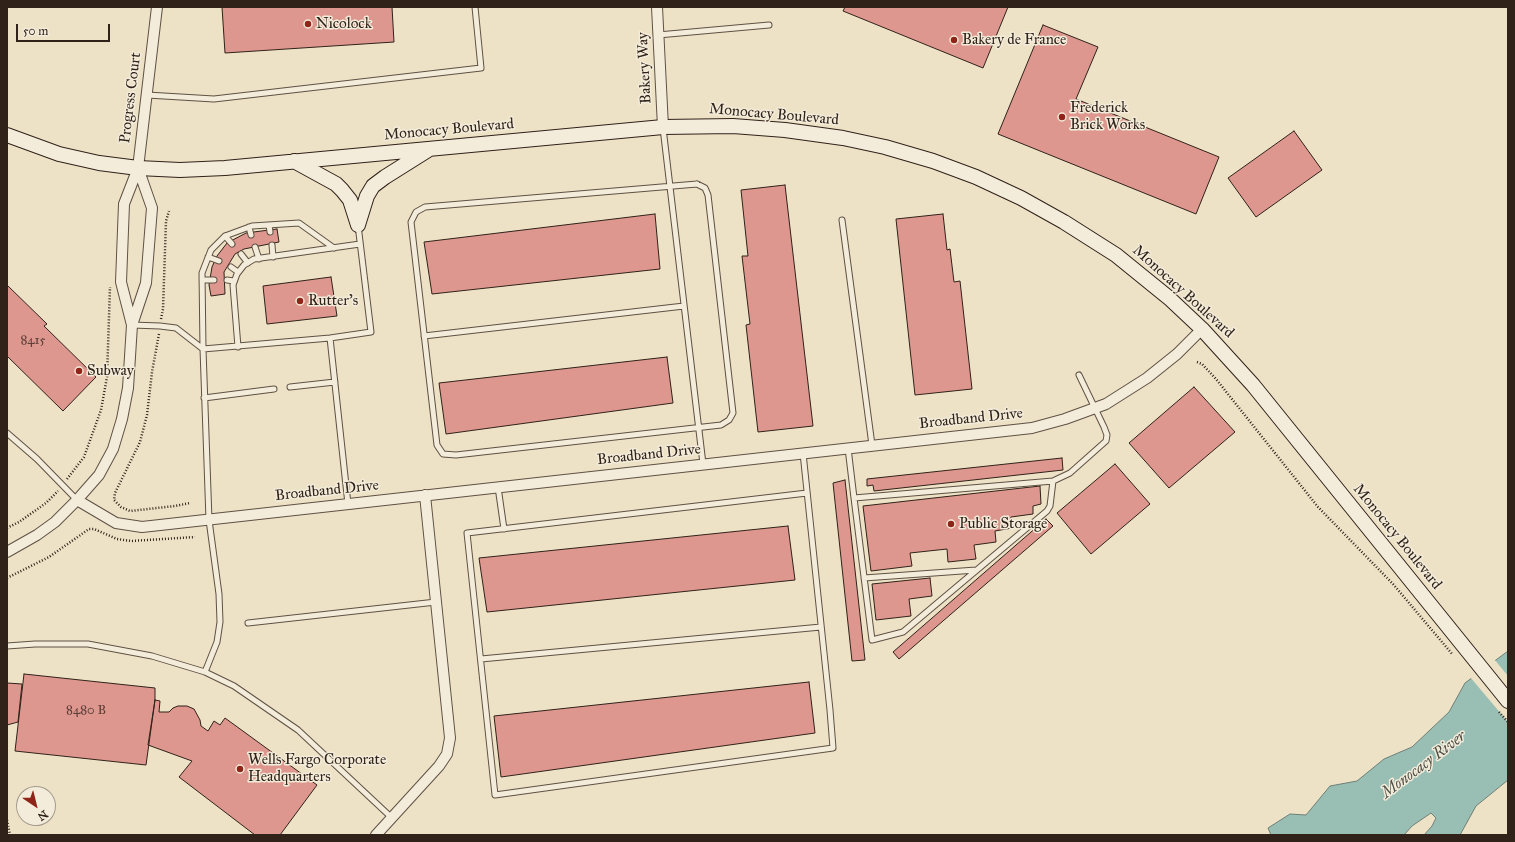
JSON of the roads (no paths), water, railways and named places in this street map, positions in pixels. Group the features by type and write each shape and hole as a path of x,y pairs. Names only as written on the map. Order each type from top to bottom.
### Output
{"main road":[{"name":"Monocacy Boulevard","path":"7,135 59,154 99,163 138,168 191,170 663,127 747,127 785,130 843,138 885,147 932,161 976,177 1021,198 1064,222 1116,255 1168,298 1202,329 1253,386 1508,701"},
{"path":"358,225 367,196 373,186 430,148"},
{"path":"294,161 336,184 342,190 350,200 358,225"}],"street":[{"name":"Progress Court","path":"138,168 157,7"},
{"name":"Bakery Way","path":"657,7 663,127"},
{"path":"132,325 121,282 124,204 138,168"},
{"path":"7,552 37,535 55,522 99,475 113,448 122,419 128,388 132,325 146,283 152,208 138,168"},
{"name":"Broadband Drive","path":"77,500 116,523 142,527 1032,428 1065,419 1106,404 1147,378 1177,354 1202,329"},
{"path":"376,835 439,766 447,754 450,738 425,495"}],"lane":[{"path":"147,95 214,99 481,68 475,7"},
{"path":"658,35 769,25"},
{"path":"663,127 703,464"},
{"path":"697,184 705,188 708,195 732,413 729,420 721,425 699,428 456,455 443,454 437,445 411,222 416,212 425,207 670,186 697,184"},
{"path":"842,220 872,445"},
{"path":"205,672 217,642 220,622 219,594 209,520 202,350 202,273 211,250 225,236 249,228 299,223 334,248"},
{"path":"269,225 270,232"},
{"path":"132,325 176,328 202,350 330,338 371,332 358,225"},
{"path":"249,228 251,234"},
{"path":"225,236 232,244"},
{"path":"238,347 233,285 238,272 244,265 259,259 360,244"},
{"path":"272,245 273,257"},
{"path":"255,247 259,259"},
{"path":"241,254 248,263"},
{"path":"208,257 218,261"},
{"path":"231,267 238,272"},
{"path":"202,280 214,280"},
{"path":"227,280 234,281"},
{"path":"424,336 684,306"},
{"path":"330,338 348,504"},
{"path":"854,498 1053,481 1070,473 1106,441 1107,436 1096,408 1079,375"},
{"path":"290,387 335,382"},
{"path":"204,398 274,389"},
{"path":"7,433 37,459 77,500"},
{"path":"848,448 872,640 903,632 1047,511 1050,506 1053,481"},
{"path":"803,453 833,748 495,795 467,533 807,493"},
{"path":"498,487 504,529"},
{"path":"864,578 976,570"},
{"path":"248,622 436,602"},
{"path":"480,660 821,627"},
{"path":"7,646 35,644 88,644 152,656 205,672 234,686 298,730 392,818"}],"water":[{"name":"Monocacy River","path":"1508,651 1508,780 1476,806 1460,835 1424,835 1432,826 1436,818 1431,813 1412,826 1404,835 1271,835 1268,828 1290,814 1306,815 1330,786 1357,781 1384,759 1412,747 1449,712 1465,683"}],"place":[{"name":"Nicolock","path":"308,24"},
{"name":"Bakery de France","path":"954,40"},
{"name":"Frederick Brick Works","path":"1062,117"},
{"name":"Rutter's","path":"300,301"},
{"name":"Subway","path":"79,371"},
{"name":"Public Storage","path":"951,524"},
{"name":"Wells Fargo Corporate Headquarters","path":"240,769"}]}
